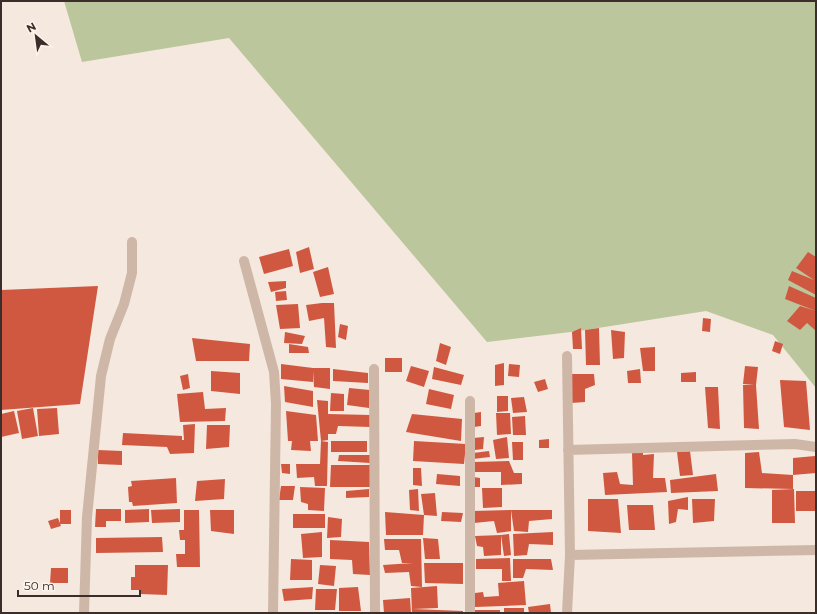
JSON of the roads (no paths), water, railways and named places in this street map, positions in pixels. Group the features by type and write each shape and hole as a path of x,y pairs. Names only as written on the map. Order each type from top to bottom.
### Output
{"street":[{"path":"84,613 87,517 101,376 110,339 124,304 132,273 132,242"},
{"path":"244,261 274,372 276,404 273,613"},
{"path":"567,356 570,555 567,613"},
{"path":"374,369 375,613"},
{"path":"470,401 470,613"},
{"path":"568,450 795,444 816,447"},
{"path":"570,555 816,550"}]}
